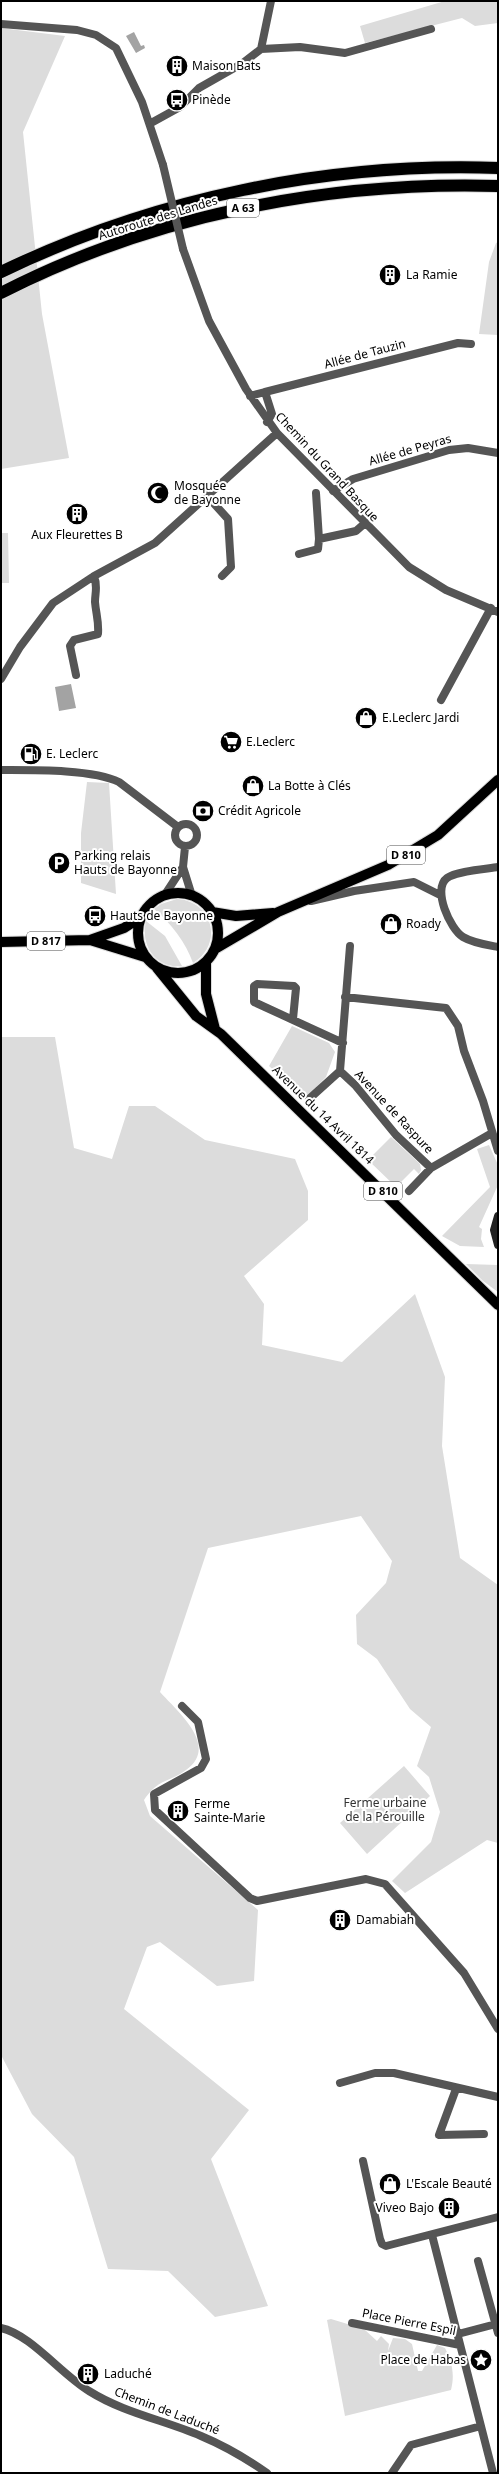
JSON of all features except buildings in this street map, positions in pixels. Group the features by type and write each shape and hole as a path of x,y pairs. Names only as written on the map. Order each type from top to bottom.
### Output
{"highway":[{"name":"Autoroute des Landes","path":"1,272 68,243 114,226 208,198 268,185 375,171 425,168 498,168"},
{"name":"Autoroute des Landes","path":"1,293 109,246 211,215 275,202 369,190 427,186 498,186"}],"main road":[{"name":"D 810","path":"215,949 278,912 388,865 438,834 498,780"},
{"path":"173,893 192,896 206,905 212,912 217,930 215,949 206,962 189,972 178,974 157,968 145,957 139,944 138,931 141,917 152,903 164,896 173,893"},
{"name":"D 810","path":"212,912 236,916 278,912"},
{"name":"D 817","path":"1,942 90,940 124,928 141,917"},
{"name":"D 817","path":"90,940 145,957"},
{"path":"206,962 206,994 214,1029"},
{"name":"Avenue du 14 Avril 1814","path":"157,968 196,1016 214,1029 315,1125 498,1305"}],"street":[{"path":"261,49 271,1"},
{"name":"Chemin du Grand Basque","path":"1,24 77,30 96,35 116,48 124,60 151,123 184,249 209,321 250,396 267,422 364,524 409,567 446,590 495,610"},
{"path":"151,123 180,106 199,88 243,63 261,49 300,47 345,53 431,29"},
{"name":"Allée de Tauzin","path":"250,396 458,343 471,344"},
{"path":"265,392 272,414 267,422"},
{"path":"1,679 20,647 53,603 94,576 155,543 208,498 277,434"},
{"name":"Allée de Peyras","path":"332,491 353,479 449,450 468,448 498,453"},
{"path":"299,554 318,549 319,539 316,493"},
{"path":"208,498 228,519 231,567 222,576"},
{"path":"319,539 356,530 364,524"},
{"path":"76,674 70,646 74,640 98,634 99,620 95,602 97,592 94,576"},
{"path":"441,700 495,610"},
{"path":"1,770 83,772 108,777 119,782 178,827"},
{"path":"184,824 191,825 197,832 194,844 185,847 178,844 175,837 178,827 184,824"},
{"path":"185,847 183,867 192,896"},
{"path":"164,896 183,867"},
{"path":"498,867 448,877 442,884 440,895 454,928 461,936 498,947"},
{"path":"298,904 400,883 421,884 440,895"},
{"name":"Avenue de Raspure","path":"309,1099 340,1071 350,946"},
{"path":"293,1019 296,988 294,986 257,984 254,986 254,1002 343,1043"},
{"path":"345,997 442,1006 452,1015 458,1026 498,1151"},
{"name":"Avenue de Raspure","path":"340,1071 355,1085 396,1135 431,1168"},
{"path":"409,1191 431,1168 492,1133"},
{"path":"498,1216 494,1230 498,1245"},
{"path":"182,1706 198,1722 206,1759 202,1768 154,1794 155,1810 250,1898 257,1901 366,1879 385,1884 464,1973 498,2029"},
{"path":"340,2082 375,2073 394,2073 456,2089 498,2097"},
{"path":"456,2089 439,2135 484,2134"},
{"path":"363,2161 373,2212 382,2244 386,2246 498,2217"},
{"path":"432,2235 493,2473"},
{"path":"478,2261 498,2333"},
{"name":"Place Pierre Espil","path":"352,2323 460,2345"},
{"path":"458,2334 496,2324"},
{"name":"Chemin de Laduché","path":"1,2328 16,2334 69,2377 105,2401 144,2417 201,2436 224,2446 268,2473"},
{"path":"392,2473 411,2445 481,2426"}],"green space":[{"path":"445,1 498,1 498,23 475,26 462,18 365,43 360,26"},
{"path":"1,28 65,36 23,132 42,314 69,458 1,469"},
{"path":"498,242 498,335 479,334 489,262 496,243"},
{"path":"1,533 8,533 9,583 1,583"},
{"path":"87,782 109,783 116,894 81,883 81,833"},
{"path":"177,899 189,902 199,907 206,915 210,925 211,935 209,945 203,955 193,963 177,934 154,909 161,904"},
{"path":"146,921 165,936 182,966 165,964 152,954 145,939"},
{"path":"292,1026 329,1043 335,1052 326,1077 305,1099 269,1066"},
{"path":"1,1037 55,1037 74,1148 112,1159 129,1106 155,1106 205,1140 295,1159 308,1191 308,1220 244,1276 264,1304 262,1345 342,1362 415,1294 445,1377 442,1446 460,1558 498,1585 498,1843 487,1840 405,1893 392,1881 431,1842 440,1812 429,1777 417,1766 431,1727 410,1709 377,1659 357,1644 356,1615 386,1583 392,1561 361,1516 208,1548 160,1692 185,1719 192,1729 197,1740 199,1750 195,1761 186,1770 159,1784 144,1800 150,1816 258,1910 254,1981 217,1986 160,1942 147,1947 124,2009 249,2110 211,2159 268,2306 215,2317 168,2271 108,2269 74,2157 32,2114 1,2055"},
{"path":"391,1137 420,1164 421,1170 419,1174 414,1169 396,1187 368,1160"},
{"path":"489,1145 498,1165 498,1185 479,1227 482,1229 481,1239 484,1247 460,1246 442,1236 490,1187 477,1149"},
{"path":"466,1264 498,1265 498,1292 483,1281"},
{"name":"Ferme urbaine de la Pérouille","path":"404,1766 430,1796 367,1854 340,1823"},
{"path":"331,2319 364,2329 377,2341 381,2336 389,2344 388,2351 393,2338 405,2339 412,2344 418,2371 422,2371 437,2345 445,2348 452,2368 453,2379 451,2390 345,2416 327,2320"}],"shaded area":[{"path":"134,32 141,46 144,45 145,48 136,53 126,36"},
{"path":"71,684 76,708 59,711 55,687"}],"place":[{"name":"Maison Bats","path":"177,66"},
{"name":"Pinède","path":"177,100"},
{"name":"La Ramie","path":"390,275"},
{"name":"Mosquée de Bayonne","path":"158,493"},
{"name":"Aux Fleurettes B","path":"77,514"},
{"name":"E.Leclerc Jardi","path":"366,718"},
{"name":"E.Leclerc","path":"231,742"},
{"name":"E. Leclerc","path":"31,754"},
{"name":"La Botte à Clés","path":"253,786"},
{"name":"Crédit Agricole","path":"203,811"},
{"name":"Parking relais Hauts de Bayonne","path":"59,863"},
{"name":"Hauts de Bayonne","path":"95,916"},
{"name":"Roady","path":"391,924"},
{"name":"Ferme Sainte-Marie","path":"178,1811"},
{"name":"Damabiah","path":"340,1920"},
{"name":"L'Escale Beauté","path":"390,2184"},
{"name":"Viveo Bajo","path":"449,2208"},
{"name":"Place de Habas","path":"481,2360"},
{"name":"Laduché","path":"88,2374"}]}
